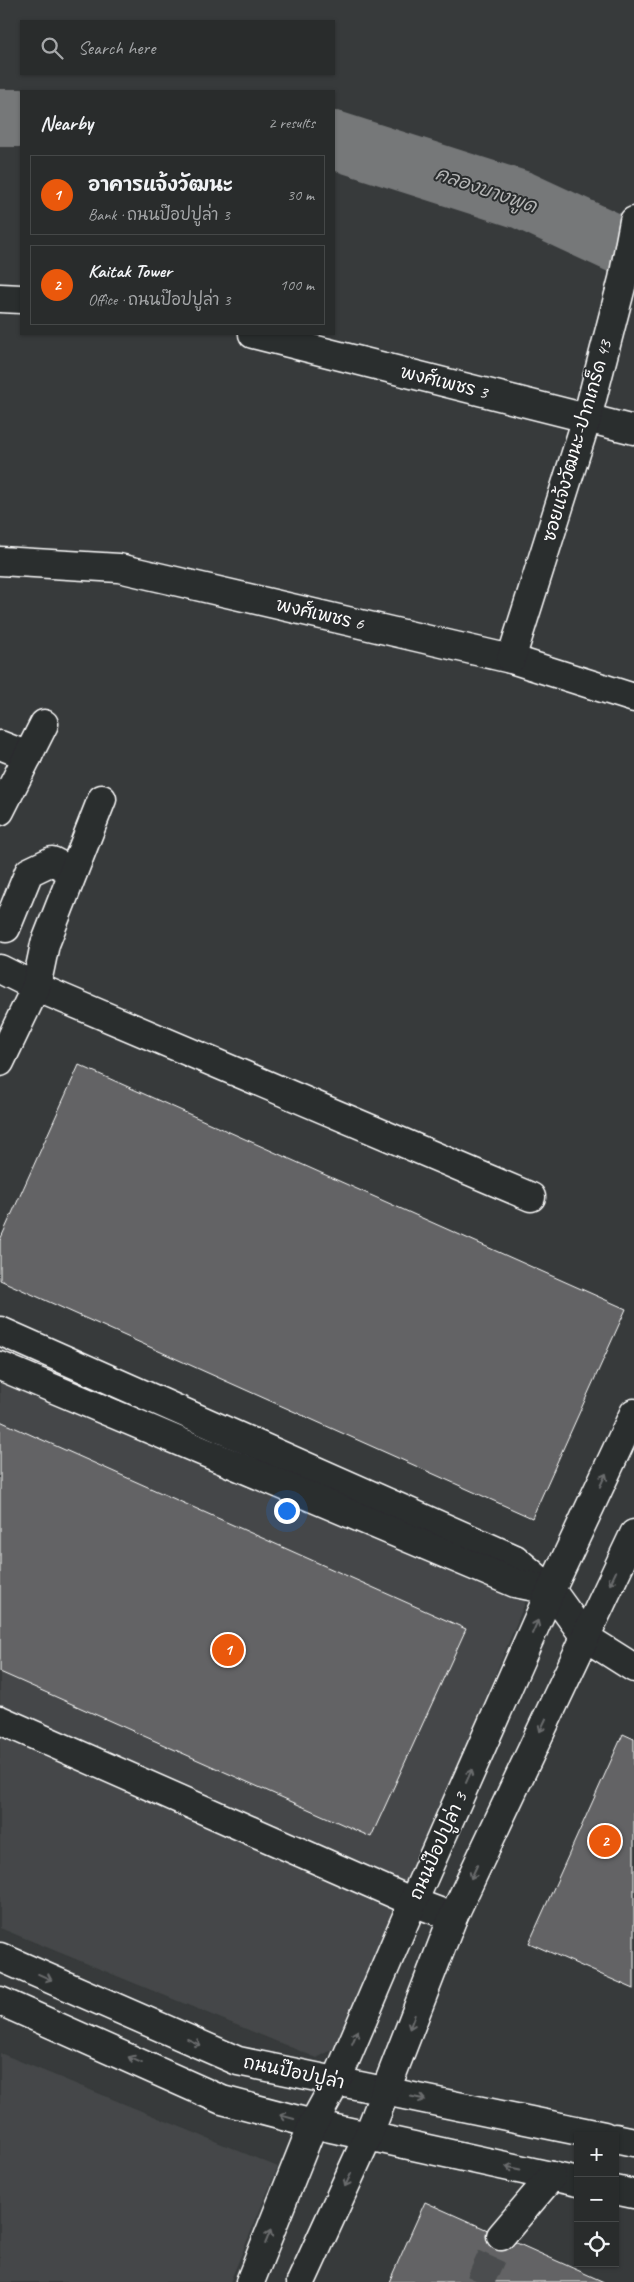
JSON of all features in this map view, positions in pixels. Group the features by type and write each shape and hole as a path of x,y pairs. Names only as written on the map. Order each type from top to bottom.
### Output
{"street":[{"name":"ซอยแจ้งวัฒนะ-ปากเกร็ด 43","path":"511,659 587,418 623,280 632,226"},
{"path":"0,298 20,299"},
{"name":"พงศ์เพชร 3","path":"257,335 634,430"},
{"name":"พงศ์เพชร 6","path":"0,561 119,568 511,659 634,698"},
{"path":"0,810 44,724"},
{"path":"0,745 28,756"},
{"path":"0,1062 36,987 45,944 102,799"},
{"path":"6,928 29,872 52,861 73,872"},
{"path":"0,969 36,987 531,1197"},
{"path":"0,1331 515,1558 551,1590 585,1637 634,1668"},
{"path":"0,1366 515,1583 551,1590"},
{"name":"ถนนป๊อปปูล่า 3","path":"250,2282 313,2124 336,2082 413,1902 551,1590 634,1413"},
{"path":"301,2282 368,2136 453,1917 634,1534"},
{"path":"0,1720 413,1902 453,1917"},
{"name":"ถนนป๊อปปูล่า","path":"0,1957 238,2061 585,2132"},
{"path":"0,2001 222,2100 313,2124 574,2181"},
{"path":"619,2139 634,2142"},
{"path":"501,2236 552,2176"},
{"path":"619,2191 634,2194"}],"shaded area":[{"path":"0,1347 534,1581 397,1914 338,2046 317,2058 0,1928"},
{"path":"0,2053 278,2167 230,2282 0,2282"}],"building":[{"path":"79,1065 626,1309 532,1518 0,1280 0,1240"},
{"path":"0,1421 466,1629 371,1837 0,1672"},
{"path":"623,1734 634,1739 634,1989 529,1943"},
{"path":"425,2202 501,2236 604,2282 389,2282"}],"waterway":[{"name":"คลองบางพูด","path":"0,118 20,118"},
{"name":"คลองบางพูด","path":"335,140 522,200 634,252"}],"tunnel":[{"path":"480,2282 501,2236"}],"place":[{"name":"อาคารแจ้งวัฒนะ","path":"228,1650"},
{"name":"Kaitak Tower","path":"605,1841"}]}
